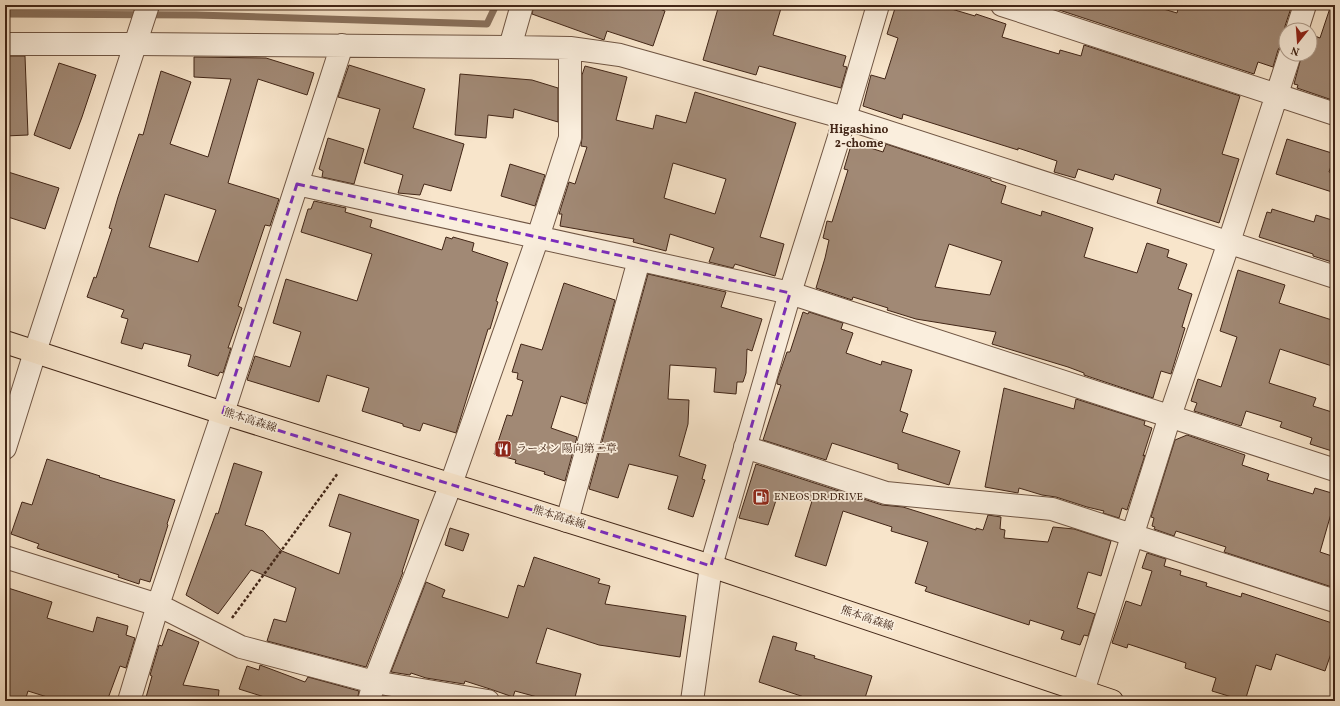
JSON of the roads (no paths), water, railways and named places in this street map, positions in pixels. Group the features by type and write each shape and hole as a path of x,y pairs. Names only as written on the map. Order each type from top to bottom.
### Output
{"main road":[{"name":"熊本高森線","path":"5,342 223,413 711,566 1112,701"}],"street":[{"path":"510,47 522,5"},
{"path":"692,701 711,566 790,293 845,118 878,5"},
{"path":"1002,5 1335,114"},
{"path":"1300,22 1305,5"},
{"path":"5,448 145,14"},
{"path":"5,44 342,45 570,48 620,55 845,118 1335,277"},
{"path":"129,701 158,605 223,413 342,45"},
{"path":"372,691 451,484 538,237 570,138 570,48"},
{"path":"1083,692 1170,416 1287,62"},
{"path":"297,184 790,293 1335,470"},
{"path":"567,521 639,260"},
{"path":"745,447 886,493 1052,509 1335,601"},
{"path":"5,557 158,605 241,647 372,691 488,701"}],"waterway":[{"path":"5,14 196,15 487,24 496,5"}],"place":[{"name":"ラーメン 陽向第二章","path":"503,449"},
{"name":"ENEOS DR DRIVE","path":"761,497"}],"district":[{"name":"Higashino 2-chome","path":"859,137"}]}
